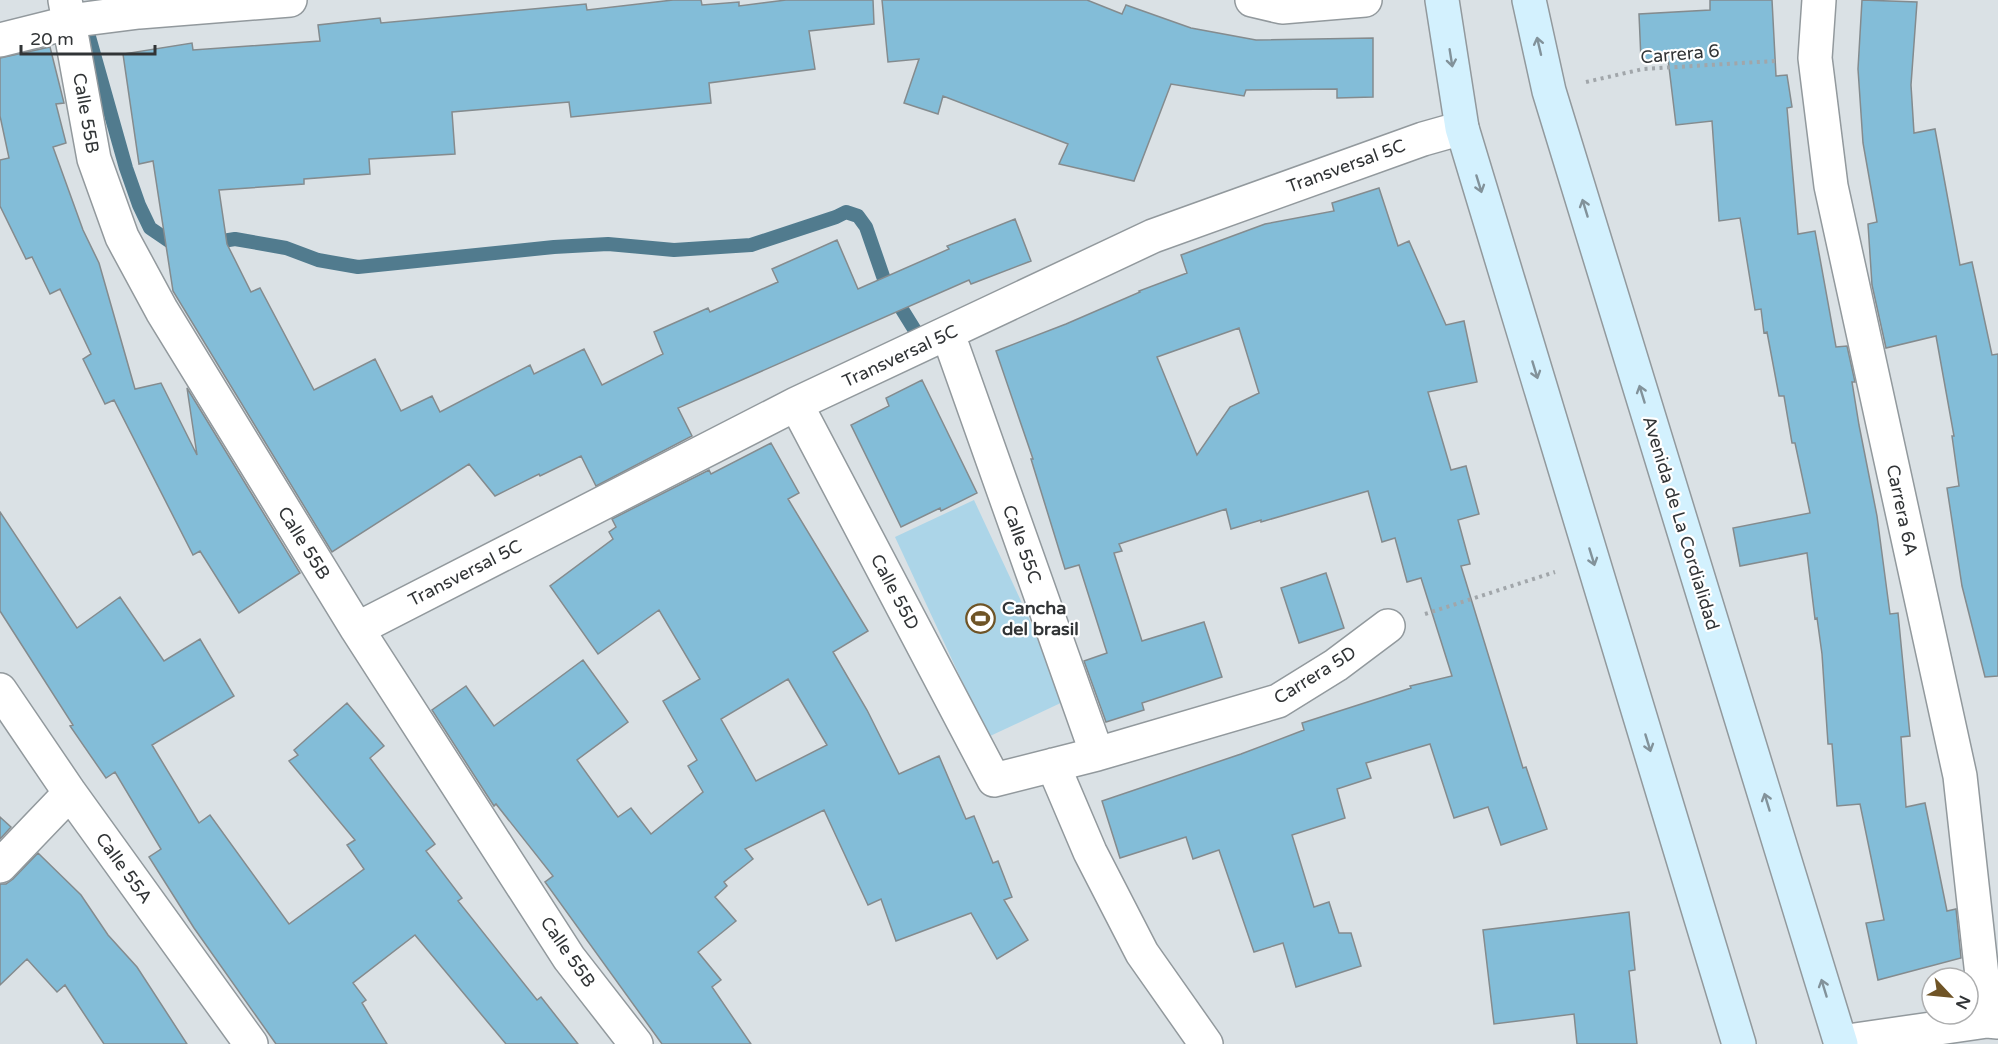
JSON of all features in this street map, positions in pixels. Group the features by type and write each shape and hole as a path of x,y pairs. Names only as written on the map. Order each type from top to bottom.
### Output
{"main road":[{"path":"1442,0 1462,128 1739,1044"},
{"name":"Avenida de La Cordialidad","path":"1528,0 1549,91 1841,1043"}],"street":[{"path":"0,40 68,11 290,0"},
{"path":"1252,0 1282,7 1365,0"},
{"name":"Carrera 6A","path":"1818,0 1815,58 1831,186 1960,776 1992,1021"},
{"name":"Calle 55B","path":"68,11 94,159 122,237 162,311 357,629 569,958 636,1044"},
{"name":"Transversal 5C","path":"357,629 796,404 1153,236 1423,139 1462,128"},
{"name":"Calle 55C","path":"948,334 1097,754"},
{"name":"Calle 55D","path":"796,404 994,780"},
{"name":"Carrera 5D","path":"994,780 1097,754 1278,701 1336,665 1388,626"},
{"name":"Calle 55A","path":"0,690 70,793 251,1044"},
{"path":"1053,765 1090,852 1143,953 1206,1044"},
{"path":"0,867 70,793"},
{"path":"1841,1043 1992,1021"}],"path":[{"name":"Carrera 6","path":"1549,91 1643,69 1815,58"},
{"path":"1388,626 1563,570 1592,557"}],"shaded area":[{"name":"Cancha del brasil","path":"974,500 1067,700 988,737 895,537"}],"building":[{"path":"673,0 701,0 702,5 739,2 739,6 786,0 873,0 874,24 809,31 815,69 709,83 711,103 571,117 569,102 452,112 455,154 369,159 370,174 304,179 304,184 219,190 227,244 251,292 260,288 314,390 375,359 401,411 432,396 440,412 530,365 534,374 584,349 602,385 663,354 654,332 708,308 710,312 778,282 772,269 837,240 858,289 949,249 947,246 1015,219 1031,261 971,284 969,280 678,408 692,436 596,486 581,456 495,496 469,464 332,552 173,291 153,161 139,164 123,54 192,43 193,50 320,41 318,25 380,18 381,23 586,4 587,10"},
{"path":"882,0 1087,0 1122,14 1126,5 1191,28 1256,40 1373,38 1373,97 1337,98 1337,89 1246,90 1244,96 1171,84 1134,181 1059,164 1068,144 943,96 938,114 904,103 919,59 888,62"},
{"path":"1710,0 1772,0 1776,76 1787,75 1792,107 1787,108 1798,234 1815,231 1836,347 1847,346 1855,382 1852,382 1859,425 1877,516 1890,614 1898,613 1910,736 1901,737 1906,807 1925,803 1947,911 1956,909 1961,958 1931,966 1920,966 1920,969 1878,980 1866,923 1884,920 1860,804 1837,806 1832,744 1828,744 1822,654 1807,553 1740,566 1733,528 1810,513 1795,443 1792,443 1784,396 1779,396 1767,332 1764,333 1761,309 1755,310 1740,218 1719,221 1712,121 1676,125 1668,59 1641,60 1639,14 1710,10"},
{"path":"1862,0 1917,2 1911,85 1914,133 1935,129 1960,265 1972,262 1992,355 1998,354 1998,676 1985,677 1962,586 1947,488 1959,486 1952,436 1954,436 1936,336 1886,348 1872,285 1868,224 1877,222 1863,143 1858,69"},
{"path":"50,47 64,103 56,104 66,143 53,147 83,230 99,263 135,389 161,383 197,455 187,388 300,573 239,613 200,551 193,555 114,400 105,404 83,359 91,354 60,289 50,294 32,257 26,259 0,206 0,160 9,158 0,116 0,58"},
{"path":"1379,188 1398,246 1409,241 1446,325 1464,321 1477,382 1428,392 1451,470 1466,466 1479,514 1458,520 1470,564 1461,566 1523,768 1526,767 1547,829 1501,845 1488,807 1454,818 1430,744 1366,763 1371,778 1337,789 1345,818 1292,835 1314,907 1329,902 1339,933 1351,933 1361,966 1296,987 1283,943 1254,952 1219,850 1193,859 1186,837 1120,858 1102,801 1304,730 1302,723 1411,688 1410,686 1452,676 1421,578 1407,582 1395,538 1382,542 1368,491 1231,529 1226,509 1119,544 1122,551 1114,553 1142,641 1204,622 1222,677 1142,703 1144,710 1106,722 1084,661 1107,653 1079,565 1065,569 1031,459 1033,459 996,351 1187,273 1181,255 1265,224 1334,211 1332,203","holes":["1239,328 1259,393 1230,407 1197,455 1157,357"]},
{"path":"922,380 977,493 901,527 851,425 889,406 886,398"},
{"path":"771,443 799,493 788,499 868,631 833,652 867,710 899,774 939,756 966,819 974,816 993,863 998,861 1012,897 1004,900 1028,940 997,959 971,913 896,941 881,899 868,905 824,810 745,849 753,859 724,882 727,886 715,897 736,921 698,952 721,980 712,987 751,1044 662,1044 545,882 553,876 496,804 494,806 432,710 466,686 494,726 583,660 628,722 577,760 618,817 631,808 651,834 703,792 688,766 697,760 663,701 700,679 659,610 598,654 550,586 613,539 609,532 616,527 612,519 709,470 711,474","holes":["788,679 827,745 756,781 721,719"]},
{"path":"0,512 77,628 120,597 164,661 200,639 234,696 152,745 199,823 210,815 289,924 364,869 347,845 355,840 289,761 298,755 294,750 347,703 384,746 370,758 435,844 426,851 462,898 458,901 537,1000 541,997 578,1044 506,1044 415,935 353,983 366,1000 362,1003 387,1044 276,1044 194,928 149,857 161,849 115,772 106,778 70,726 73,725 0,611"},
{"path":"1326,573 1344,628 1299,643 1281,588"},
{"path":"0,817 11,827 0,839"},
{"path":"38,853 81,895 108,935 137,967 187,1044 104,1044 65,985 57,992 27,959 0,985 0,884 6,884 13,879"},
{"path":"1629,912 1635,970 1629,971 1637,1044 1577,1044 1574,1014 1494,1024 1483,930"}],"waterway":[{"path":"84,19 126,168 139,205 150,228 172,243 182,244"},
{"path":"210,243 235,239 286,248 318,260 358,267 554,247 608,244 674,250 751,245 846,212 858,216 866,227 885,282 924,345"}],"place":[{"name":"Cancha del brasil","path":"981,618"}]}
